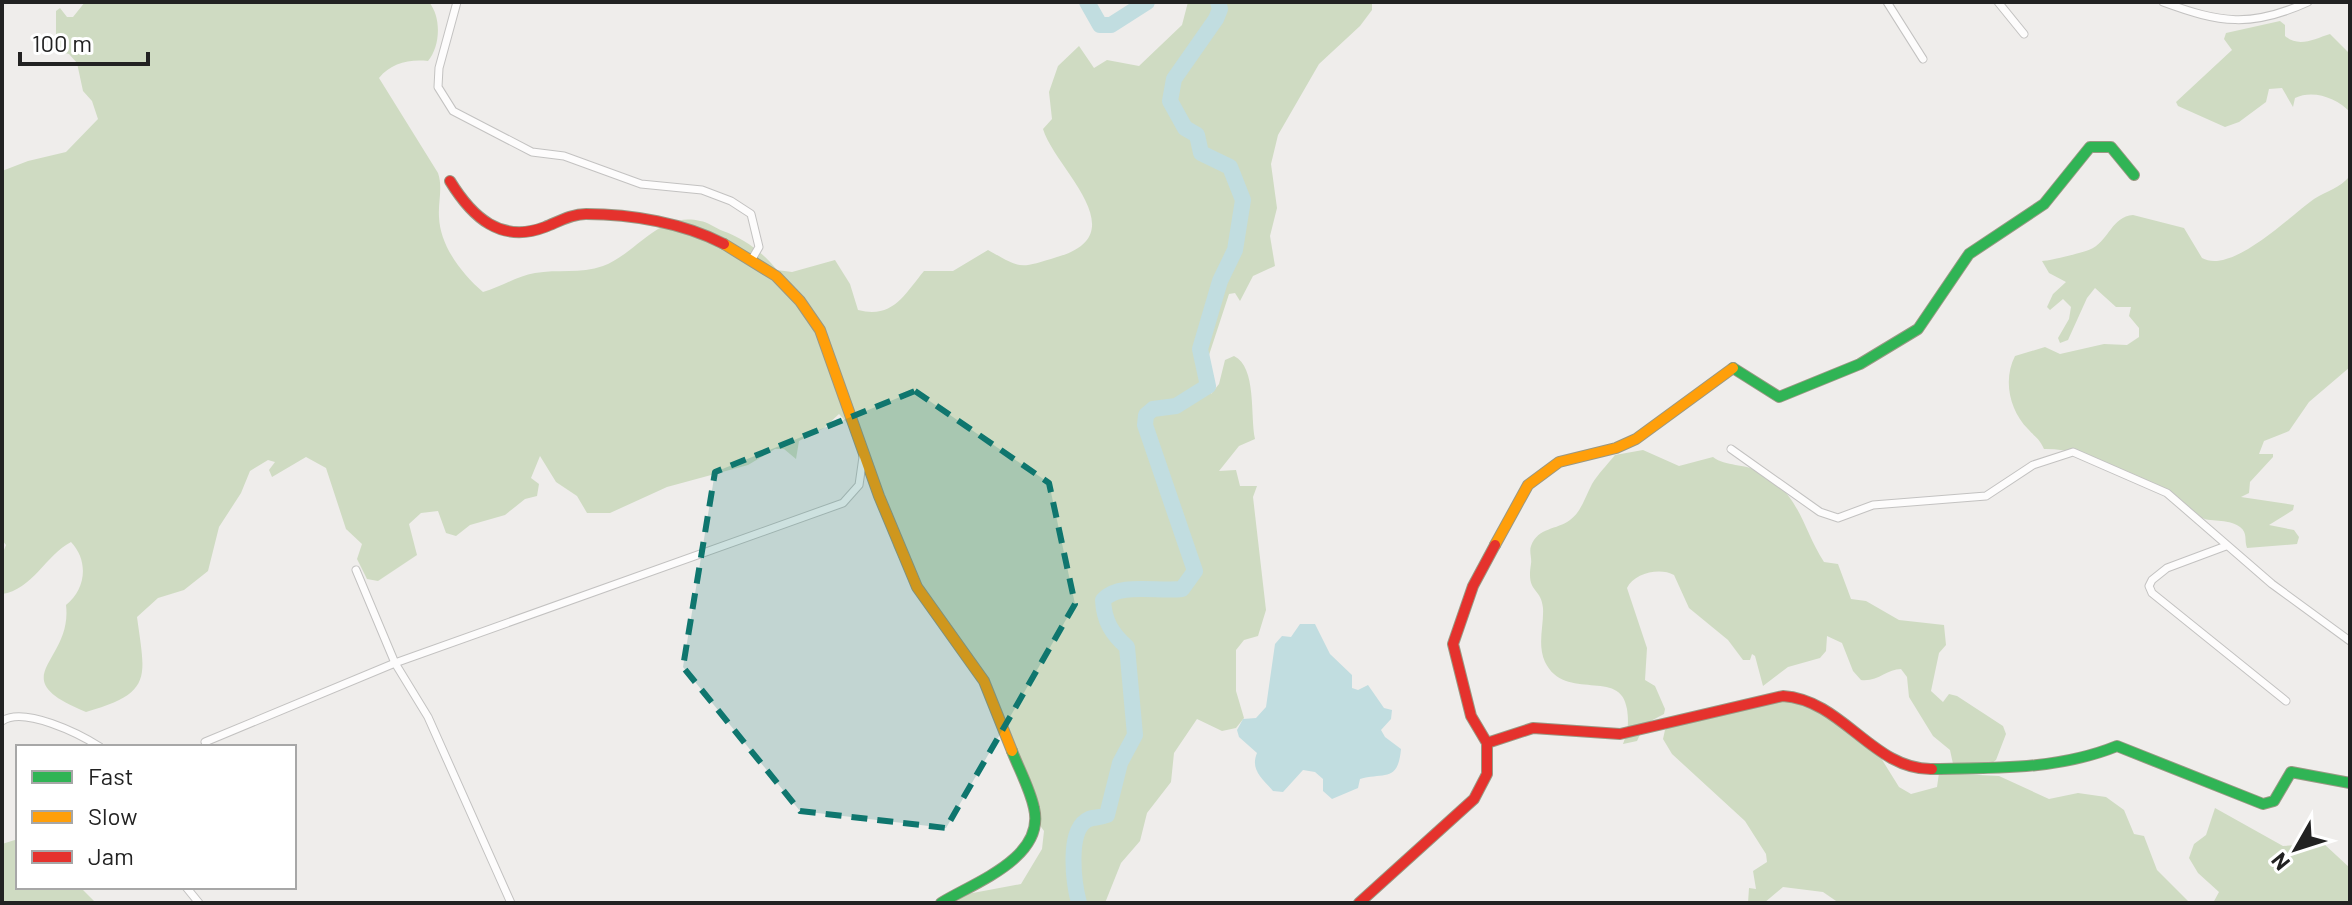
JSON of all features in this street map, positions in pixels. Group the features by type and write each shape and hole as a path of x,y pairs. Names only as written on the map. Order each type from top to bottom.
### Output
{"street":[{"path":"457,2 439,68 438,87 453,111 532,152 564,156 641,184 702,190 731,201 751,214 759,247 752,259"},
{"path":"1887,2 1923,59"},
{"path":"1998,2 2024,34"},
{"path":"2163,2 2218,20 2242,21 2267,18 2308,2"},
{"path":"1359,903 1474,799 1487,774 1487,743 1471,716 1453,644 1473,586 1522,493 1535,477 1567,458 1616,448 1636,439 1731,367 1779,397 1838,375 1917,330 1975,247 2023,220 2053,196 2090,147 2111,147 2134,175"},
{"path":"450,181 470,213 507,233 527,233 569,216 600,215 691,228 752,259 779,280 809,311 820,330 917,587 984,681 1035,810 1036,831 1024,851 941,903"},
{"path":"1731,449 1820,512 1838,518 1873,505 1986,496 2033,465 2073,452 2167,493 2226,546 2350,641"},
{"path":"205,742 395,663 843,503 859,485 864,453"},
{"path":"2226,546 2167,568 2152,580 2152,593 2286,701"},
{"path":"356,570 395,663 428,717 511,903"},
{"path":"1487,743 1533,728 1620,734 1783,696 1826,708 1894,761 1914,769 2027,767 2095,755 2117,746 2263,804 2274,801 2285,777 2291,772 2350,783"},
{"path":"2,721 15,716 27,717 80,734 97,745"}],"highlighted area":[{"path":"915,391 1049,483 1075,604 946,828 800,811 683,667 715,472"}],"green space":[{"path":"85,2 429,2 438,24 432,55 428,61 395,66 379,78 438,173 440,228 448,249 467,277 483,292 535,273 603,266 660,228 686,220 706,223 738,238 759,252 777,270 792,272 835,260 850,284 858,310 870,312 897,303 924,271 953,271 988,250 1014,264 1027,265 1080,247 1091,233 1091,217 1085,199 1043,129 1052,119 1049,92 1058,66 1079,46 1094,68 1107,60 1139,66 1182,25 1188,2 1372,2 1372,10 1360,26 1319,64 1278,135 1271,164 1277,208 1270,236 1275,266 1253,276 1240,301 1235,293 1229,294 1209,355 1211,394 1219,384 1225,360 1234,356 1246,370 1251,393 1255,439 1239,446 1219,471 1236,470 1240,486 1257,486 1253,497 1266,610 1258,636 1244,640 1236,650 1236,691 1244,718 1236,728 1222,731 1197,719 1174,753 1171,782 1147,813 1140,841 1121,863 1105,903 949,903 962,895 1021,884 1042,849 1044,831 1036,820 984,679 912,583 894,548 877,493 866,474 850,426 839,414 824,428 799,441 796,459 784,449 775,449 748,465 667,487 610,513 587,513 577,496 556,482 540,456 531,478 539,484 537,496 525,499 505,515 470,525 456,536 446,533 438,511 421,513 409,524 417,555 378,581 367,579 357,559 362,544 346,529 326,468 306,457 272,477 269,470 275,462 268,460 250,471 241,493 219,527 208,571 184,590 158,598 137,617 142,668 140,680 134,689 124,698 86,712 61,700 48,689 44,678 65,625 66,605 81,583 83,566 77,550 71,542 22,586 2,594 2,555 6,545 2,540 2,171 66,152 98,119 92,101 83,91 77,63 69,54 56,51 56,11 60,8 67,17 73,17"},
{"path":"2280,21 2285,25 2285,36 2290,40 2307,41 2330,34 2350,54 2350,112 2332,99 2309,94 2295,98 2293,107 2282,88 2269,89 2266,102 2239,122 2225,127 2178,106 2176,102 2232,50 2224,39 2226,33"},
{"path":"2350,176 2350,367 2309,402 2289,431 2264,441 2259,454 2273,454 2273,457 2250,482 2249,493 2241,497 2294,505 2293,510 2269,525 2294,530 2299,537 2297,544 2247,548 2244,532 2235,524 2208,520 2194,514 2158,489 2111,464 2077,453 2044,449 2021,421 2012,404 2009,384 2015,356 2045,347 2060,354 2104,344 2127,345 2139,337 2139,328 2129,316 2131,307 2116,307 2095,288 2087,298 2068,340 2060,343 2058,338 2069,319 2071,307 2063,299 2050,310 2047,307 2053,294 2066,282 2049,273 2042,261 2093,248 2115,224 2133,215 2184,228 2202,258 2214,261 2229,258 2261,241 2314,199"},
{"path":"1643,450 1679,466 1713,457 1760,472 1784,490 1792,501 1824,562 1838,564 1851,599 1866,601 1899,620 1944,625 1946,645 1939,653 1931,691 1943,702 1949,694 1957,696 2003,726 2006,734 1996,760 1989,765 1953,764 1950,750 1933,736 1909,697 1907,677 1901,669 1861,680 1853,671 1842,643 1827,636 1826,651 1820,658 1788,667 1763,686 1755,656 1752,654 1750,660 1743,660 1728,640 1689,608 1674,575 1662,572 1641,575 1627,588 1647,648 1645,680 1655,686 1665,709 1664,714 1645,724 1637,741 1623,744 1628,719 1623,697 1604,686 1565,681 1554,674 1545,662 1541,642 1543,608 1530,580 1530,550 1538,535 1574,516 1594,480 1615,455"},
{"path":"1783,697 1811,704 1876,750 1899,787 1911,794 1937,787 1939,773 1999,776 2049,799 2078,793 2106,797 2124,810 2134,834 2144,836 2157,870 2190,903 1839,903 1823,892 1783,887 1764,903 1748,903 1749,888 1756,889 1753,871 1767,862 1766,854 1745,821 1672,754 1663,739 1665,730 1672,724"},
{"path":"2215,808 2283,846 2323,843 2350,868 2350,903 2213,903 2219,892 2198,873 2189,858 2194,844 2206,835"},
{"path":"16,840 16,889 82,889 96,903 2,903 2,844"}],"water":[{"path":"1300,624 1315,624 1330,654 1352,675 1352,688 1358,690 1368,685 1384,708 1392,710 1391,719 1381,730 1401,749 1393,772 1360,779 1358,788 1332,799 1323,791 1323,779 1315,772 1303,770 1283,792 1273,791 1256,769 1257,753 1239,737 1237,730 1243,719 1256,718 1266,707 1275,644 1282,636 1291,637"}],"waterway":[{"path":"1087,2 1100,25 1111,25 1147,2"},
{"path":"1079,903 1074,858 1077,834 1089,819 1107,815 1120,763 1135,735 1127,647 1110,626 1103,600 1110,594 1128,589 1182,589 1195,571 1145,425 1146,415 1153,409 1176,406 1208,386 1200,349 1220,281 1235,250 1243,200 1230,167 1201,153 1197,135 1185,128 1170,101 1174,79 1216,19 1220,9 1218,2"}],"traffic: fast":[{"path":"1733,368 1779,397 1860,364 1918,329 1969,254 2044,204 2090,147 2111,147 2134,175"},
{"path":"1932,769 2049,764 2117,746 2263,804 2274,801 2291,772 2350,783"},
{"path":"941,903 1004,867 1029,841 1035,826 1034,808 1012,751"}],"traffic: slow":[{"path":"724,244 776,276 800,301 820,330 879,496 917,587 984,681 1012,751"},
{"path":"1495,545 1528,485 1559,462 1616,448 1636,439 1733,368"}],"traffic: jam":[{"path":"450,181 478,216 501,229 529,231 575,215 603,214 675,225 724,244"},
{"path":"1359,903 1474,799 1487,774 1487,743 1471,716 1453,644 1473,586 1495,545"},
{"path":"1487,743 1533,728 1620,734 1783,696 1804,700 1823,709 1892,759 1932,769"}]}
